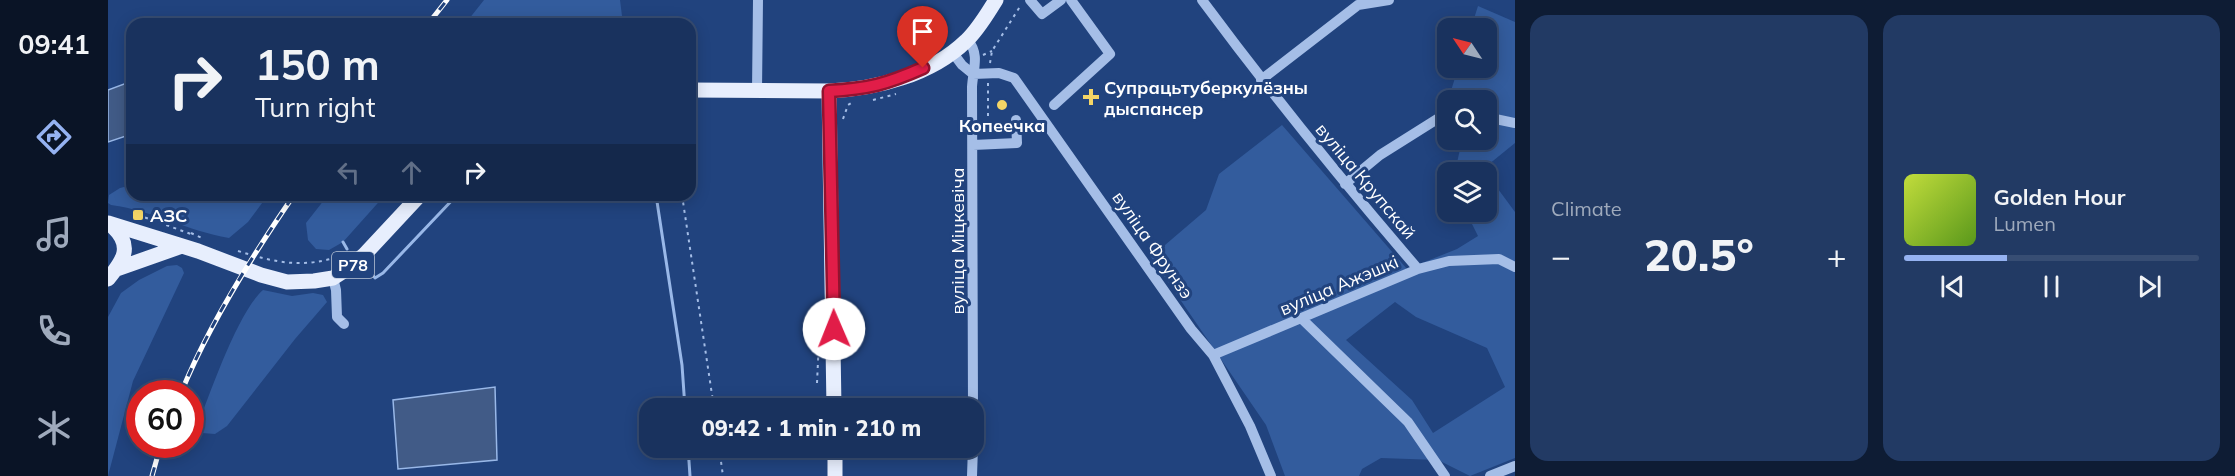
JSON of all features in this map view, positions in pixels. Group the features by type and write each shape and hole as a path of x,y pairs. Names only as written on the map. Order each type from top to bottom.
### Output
{"main road":[{"path":"696,90 829,91 894,82 953,53 968,40 996,0"},
{"path":"829,91 834,398"},
{"name":"Р78","path":"110,224 186,240 261,275 287,282 333,278 364,255 414,201"},
{"name":"Р78","path":"110,224 118,231 124,243 124,257 111,275"},
{"name":"Р78","path":"111,275 186,240"},
{"path":"835,458 835,476"}],"street":[{"path":"757,91 758,0"},
{"path":"1030,0 1042,14 1061,0"},
{"path":"1054,105 1110,54 1071,0"},
{"name":"вуліца Крупскай","path":"1202,0 1261,80 1345,184 1418,269"},
{"path":"1261,80 1358,5 1389,0"},
{"name":"вуліца Міцкевіча","path":"968,40 974,48 976,58 973,74 973,398"},
{"path":"953,53 973,74"},
{"name":"вуліца Фрунзэ","path":"973,74 999,73 1014,78 1191,328 1213,355 1250,426 1271,476"},
{"path":"1345,184 1380,155 1437,119"},
{"path":"1497,119 1515,123"},
{"path":"973,145 1017,143 1016,120"},
{"name":"вуліца Ажэшкі","path":"1213,355 1418,269 1449,261 1499,259 1515,267"},
{"path":"333,278 337,317 344,324"},
{"path":"1302,319 1407,422 1445,476"},
{"path":"972,458 972,476"},
{"path":"1490,476 1515,466"}],"path":[{"path":"988,144 989,73 992,51 1024,0"},
{"path":"683,201 712,398"},
{"path":"186,240 211,242"},
{"path":"232,250 287,264 311,264 345,255"},
{"path":"721,458 723,476"}],"shaded area":[{"path":"484,0 620,0 622,18 470,18"},
{"path":"1478,6 1515,22 1515,143 1492,162 1457,162 1460,150 1497,150 1497,90 1451,90 1455,78 1497,78 1497,18 1474,18"},
{"path":"126,83 126,136 108,142 108,90"},
{"path":"1282,125 1407,269 1457,249 1478,236 1471,222 1497,222 1497,188 1515,212 1515,458 1470,476 1438,460 1381,458 1362,469 1359,476 1285,476 1266,425 1151,257 1206,210 1219,174","holes":["1395,302 1416,317 1487,348 1505,387 1433,433 1412,400 1346,340"]},
{"path":"126,186 126,201 264,201 248,222 229,238 111,205 108,203 109,195"},
{"path":"323,201 380,201 343,242 329,250 316,249 308,240 306,223"},
{"path":"177,265 184,273 133,380 126,380 126,408 108,476 108,317 121,293 139,280 167,266"},
{"path":"263,290 292,296 313,293 323,295 327,302 227,426 215,434 204,433 204,409 235,333"},
{"path":"495,387 497,460 398,469 393,400"}],"waterway":[{"path":"370,271 375,278 383,273 451,201"},
{"path":"657,201 682,365 684,398"},
{"path":"343,242 347,249"},
{"path":"689,458 690,476"}],"railway":[{"path":"433,18 447,0"},
{"path":"186,380 232,291 290,201"},
{"path":"152,476 157,458"}],"place":[{"name":"Супрацьтуберкулёзны дыспансер","path":"1091,97"},
{"name":"Копеечка","path":"1002,105"},
{"name":"АЗС","path":"138,215"}],"route":[{"path":"834,329 829,91 852,90 894,82 923,68"}]}
